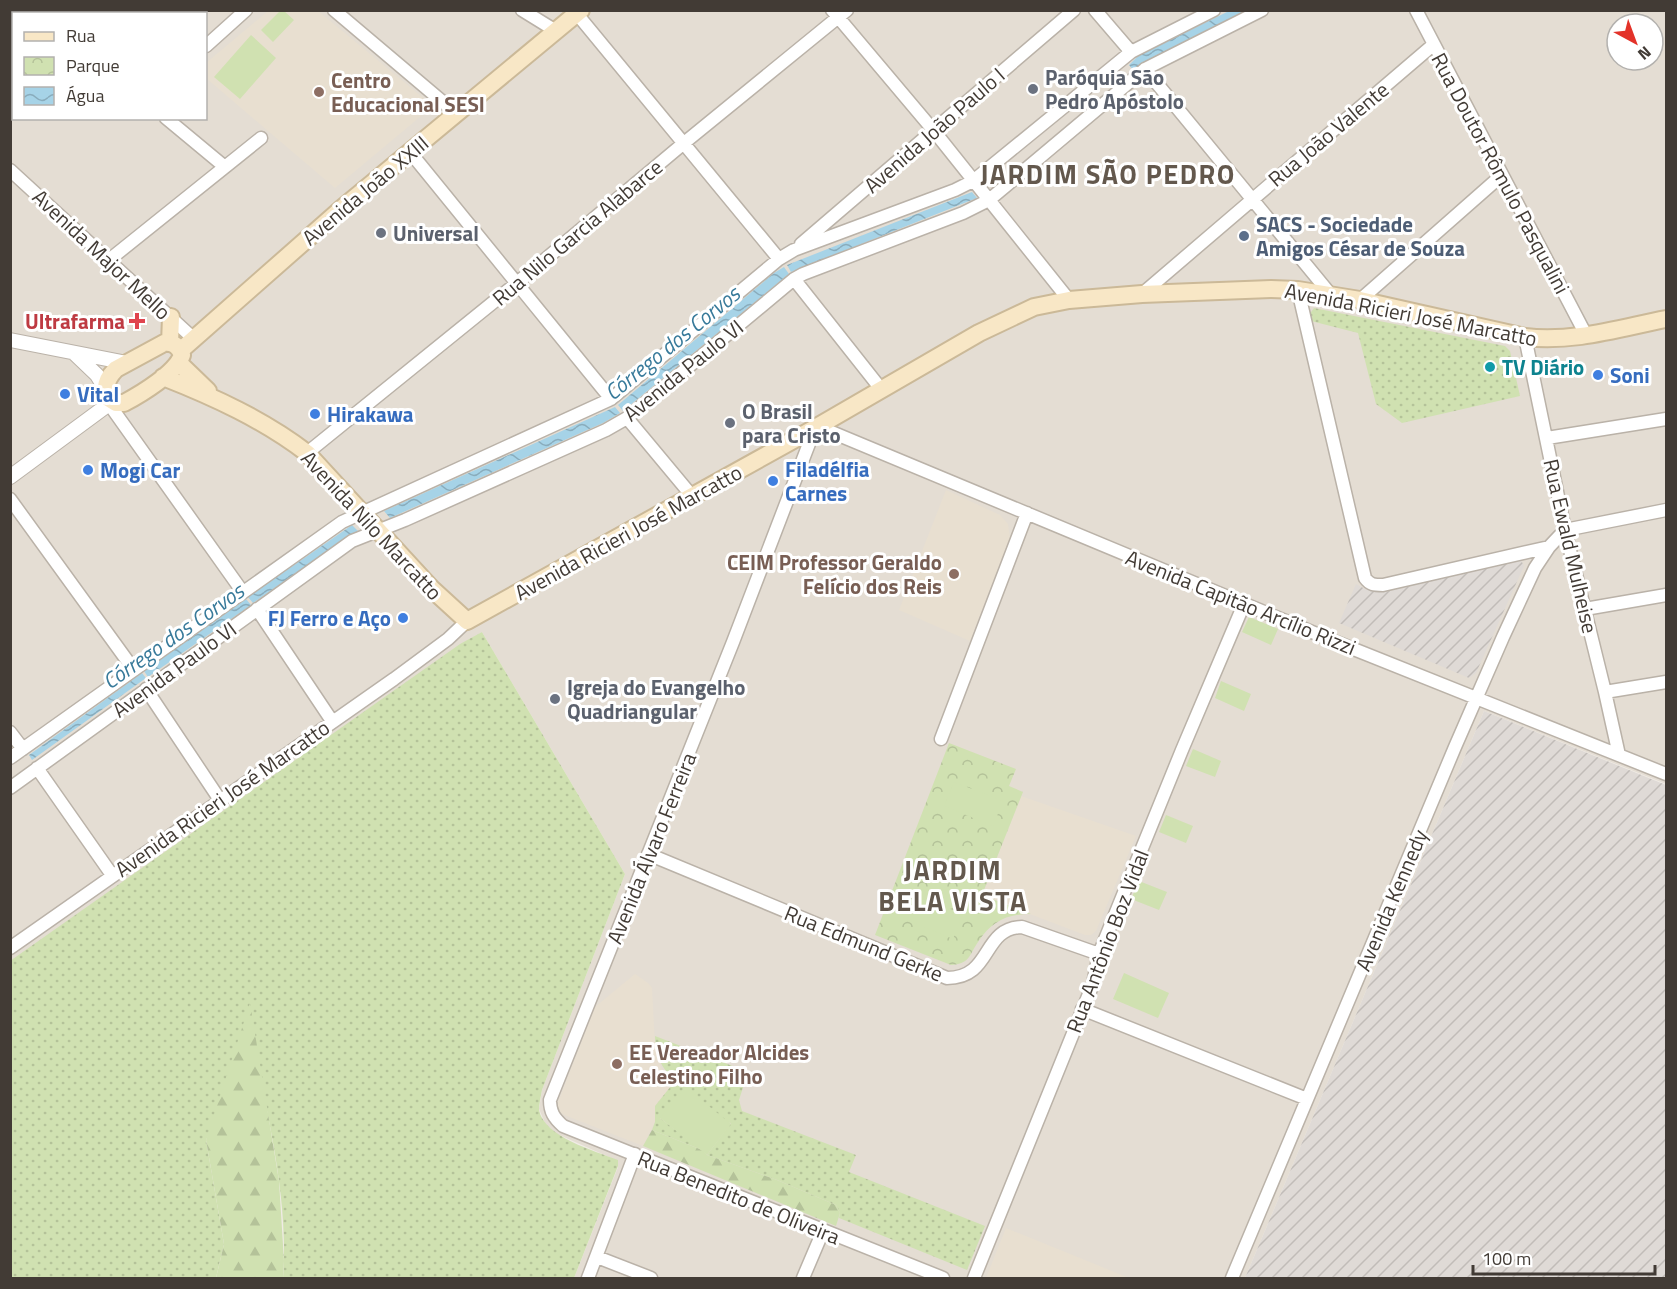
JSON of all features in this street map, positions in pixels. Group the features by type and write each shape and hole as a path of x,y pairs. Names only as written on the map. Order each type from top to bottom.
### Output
{"main road":[{"name":"Avenida João XXIII","path":"176,352 159,345 116,369 110,375 109,397 121,403 128,401 164,377 176,352 194,339 340,210 579,12"},
{"name":"Avenida Ricieri José Marcatto","path":"467,621 816,427 881,388 1012,316 1034,307 1069,300 1142,294 1298,290 1360,300 1525,337 1545,339 1586,335 1666,319"},
{"path":"171,317 176,352"},
{"name":"Avenida Nilo Marcatto","path":"176,352 213,396"},
{"name":"Avenida Nilo Marcatto","path":"164,377 213,396 279,433 307,453 432,589 467,621"}],"street":[{"path":"207,45 246,10"},
{"path":"334,10 457,114"},
{"path":"522,10 556,31"},
{"name":"Avenida João Paulo I","path":"794,250 1074,10"},
{"path":"1095,10 1131,52"},
{"name":"Avenida Paulo VI","path":"10,758 342,522 611,399 779,259 794,250 955,190 973,181 1131,52 1214,10"},
{"name":"Avenida Paulo VI","path":"10,788 352,541 606,430 627,418 794,279 963,213 989,200 1145,69 1262,10"},
{"name":"Rua Doutor Rômulo Pasqualini","path":"1416,10 1586,335"},
{"path":"579,12 779,259"},
{"path":"839,13 1069,300"},
{"name":"Rua Nilo Garcia Alabarce","path":"307,453 517,283 839,13"},
{"name":"Rua João Valente","path":"1142,294 1433,45"},
{"path":"1145,69 1331,295"},
{"path":"168,120 225,168"},
{"path":"109,260 261,138"},
{"path":"410,153 611,399"},
{"name":"Avenida Major Mello","path":"10,170 194,339"},
{"path":"1360,300 1502,175"},
{"path":"794,279 881,388"},
{"path":"1298,290 1365,578 1368,582 1373,585 1383,585 1549,547"},
{"name":"Rua Ewald Mulheise","path":"1525,337 1565,530 1619,755"},
{"path":"10,340 127,363"},
{"path":"74,353 97,375 109,397 242,591"},
{"name":"Avenida João XXIII","path":"10,477 109,397"},
{"path":"627,418 692,496"},
{"path":"1547,438 1666,419"},
{"name":"Avenida Capitão Arcílio Rizzi","path":"816,427 1244,604 1666,774"},
{"name":"Avenida Álvaro Ferreira","path":"550,1100 816,427"},
{"path":"10,500 134,670"},
{"path":"1565,530 1666,510"},
{"path":"941,739 1027,513"},
{"name":"Avenida Kennedy","path":"1232,1278 1477,698 1526,588 1549,547 1565,530"},
{"path":"1585,609 1666,595"},
{"name":"Rua Antônio Boz Vidal","path":"974,1278 1093,984 1099,954 1244,604"},
{"path":"256,609 332,721"},
{"name":"Avenida Ricieri José Marcatto","path":"10,948 426,656 467,621"},
{"path":"1605,692 1666,682"},
{"path":"146,689 220,800"},
{"path":"10,732 23,749"},
{"path":"37,768 112,875"},
{"name":"Rua Edmund Gerke","path":"648,854 947,978 958,978 977,967 996,938 1012,927 1022,927 1099,954"},
{"path":"1082,1009 1306,1099"},
{"name":"Rua Benedito de Oliveira","path":"550,1100 552,1115 563,1126 943,1278"},
{"path":"588,1278 635,1154"},
{"path":"803,1278 823,1231"},
{"path":"597,1257 651,1278"}],"shaded area":[{"path":"11,11 1666,11 1666,784 1484,711 1245,1278 574,1278 618,1167 618,1161 555,1133 545,1123 539,1109 542,1090 625,874 482,632 11,961"},
{"name":"Centro Educacional SESI","path":"268,11 318,11 433,106 335,188 207,79 207,62"},
{"name":"CEIM Professor Geraldo Felício dos Reis","path":"946,490 1000,515 1008,524 1010,538 970,641 899,610"},
{"path":"1521,560 1524,566 1476,673 1469,678 1339,623 1356,584 1365,589 1385,592"},
{"path":"1484,711 1666,785 1666,1278 1245,1278"},
{"path":"1021,796 1136,836 1096,931 1091,935 1085,935 982,896"},
{"name":"EE Vereador Alcides Celestino Filho","path":"635,974 652,988 655,1045 662,1069 675,1081 655,1106 655,1122 643,1146 567,1116 561,1113 557,1105 595,1007"},
{"path":"1006,1228 1129,1278 986,1278"}],"green space":[{"path":"280,11 284,11 294,20 273,42 261,30"},
{"path":"251,35 276,58 240,99 214,77"},
{"path":"1314,308 1505,346 1510,351 1520,396 1402,423 1376,404 1358,333 1311,321 1309,315"},
{"path":"1249,617 1278,629 1271,645 1242,632"},
{"path":"482,632 625,874 542,1090 539,1105 543,1120 560,1135 618,1160 618,1166 574,1278 283,1278 283,1219 280,1190 254,1044 206,1140 224,1244 216,1278 11,1278 10,961 460,644"},
{"path":"1221,681 1251,694 1244,711 1215,698"},
{"path":"949,743 1016,769 1009,786 1023,792 982,895 1031,914 1015,915 1001,920 983,935 966,961 951,965 875,935"},
{"path":"1193,749 1221,761 1215,777 1186,766"},
{"path":"954,782 1003,801 993,826 944,806"},
{"path":"1166,815 1193,826 1186,843 1159,832"},
{"path":"1139,881 1167,892 1159,910 1131,899"},
{"path":"917,896 963,914 953,939 907,920"},
{"path":"1124,973 1169,993 1158,1018 1113,999"},
{"path":"250,1003 279,1181 283,1278 216,1278 224,1244 206,1140"},
{"path":"655,1036 748,1072 739,1100 742,1111 856,1155 849,1172 985,1226 967,1270 839,1218 840,1213 836,1205 777,1180 707,1155 731,1123 660,1118 702,1150 652,1130 655,1122 655,1106 675,1081 660,1061"},
{"path":"685,1087 731,1124 707,1155 660,1118"},
{"path":"652,1130 702,1150 707,1155 777,1180 836,1205 840,1213 836,1226 643,1146"}],"water":[{"path":"1229,11 1245,11 1156,56 1134,71 1129,65 1138,56"},
{"path":"972,192 977,198 791,272 787,265"},
{"path":"784,267 789,274 623,411 618,405"},
{"path":"615,407 620,413 603,423 390,518 384,511"},
{"path":"352,525 359,532 351,535 253,603 248,597"},
{"path":"246,599 251,605 148,677 144,671"},
{"path":"142,673 146,678 32,760 29,755"}],"waterway":[{"name":"Córrego dos Corvos","path":"989,184 997,178"}],"place":[{"name":"Paróquia São Pedro Apóstolo","path":"1033,89"},
{"name":"Centro Educacional SESI","path":"319,92"},
{"name":"Universal","path":"381,233"},
{"name":"SACS - Sociedade Amigos César de Souza","path":"1244,236"},
{"name":"Ultrafarma","path":"137,321"},
{"name":"TV Diário","path":"1490,367"},
{"name":"Soni","path":"1598,375"},
{"name":"Vital","path":"65,394"},
{"name":"Hirakawa","path":"315,414"},
{"name":"O Brasil para Cristo","path":"730,423"},
{"name":"Mogi Car","path":"88,470"},
{"name":"Filadélfia Carnes","path":"773,481"},
{"name":"CEIM Professor Geraldo Felício dos Reis","path":"954,574"},
{"name":"FJ Ferro e Aço","path":"403,618"},
{"name":"Igreja do Evangelho Quadriangular","path":"555,699"},
{"name":"EE Vereador Alcides Celestino Filho","path":"617,1064"}],"district":[{"name":"JARDIM SÃO PEDRO","path":"1108,173"},
{"name":"JARDIM BELA VISTA","path":"953,884"}]}
